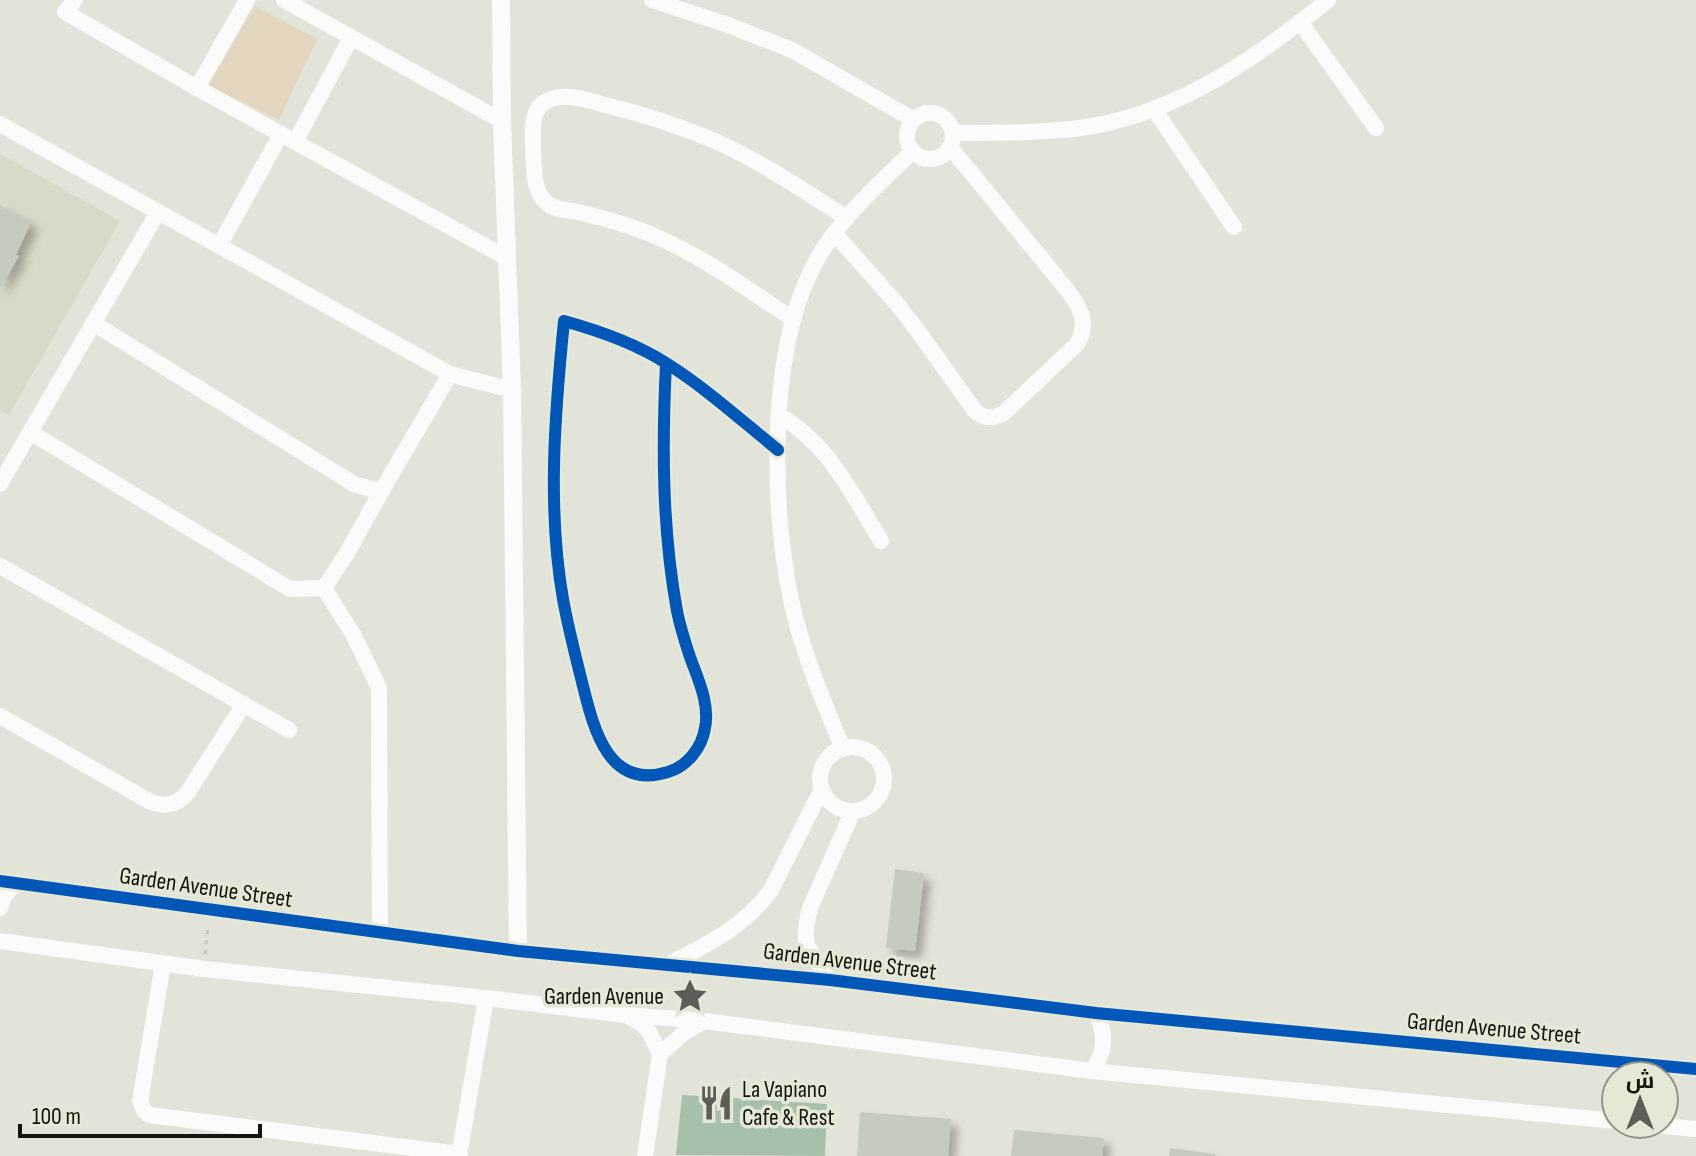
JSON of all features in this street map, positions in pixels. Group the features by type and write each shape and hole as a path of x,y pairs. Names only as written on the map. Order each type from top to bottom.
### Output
{"street":[{"path":"75,0 65,12 507,258"},
{"path":"197,88 247,0"},
{"path":"284,0 502,121"},
{"path":"501,0 502,121 512,390 518,951"},
{"path":"652,0 792,50 914,120"},
{"path":"951,140 1079,128 1121,120 1154,109 1247,61 1328,0"},
{"path":"1300,22 1376,128"},
{"path":"219,246 351,38"},
{"path":"793,319 720,270 655,236 548,205 539,192 535,172 533,125 538,108 556,98 581,99 685,129 774,171 847,218"},
{"path":"1154,109 1234,227"},
{"path":"923,114 938,114 950,124 951,140 946,152 933,159 925,158 913,151 907,138 908,130 914,120 923,114"},
{"path":"0,124 450,374 512,390"},
{"path":"835,234 906,314 975,411 985,417 1004,413 1077,344 1083,329 1082,313 951,140"},
{"path":"843,749 809,664 794,614 779,512 778,450 784,372 793,319 811,270 847,218 913,151"},
{"path":"0,484 158,212"},
{"path":"666,363 662,471 668,537 677,610 703,694 706,717 698,749 691,758 672,771 650,776 629,771 606,752 598,738 563,599 557,548 555,462 564,321 607,334 666,363 778,450"},
{"path":"93,323 354,484 381,492"},
{"path":"324,588 450,374"},
{"path":"780,416 818,444 881,541"},
{"path":"30,432 290,589 324,588"},
{"path":"0,566 289,730"},
{"path":"324,588 354,636 379,688 380,932"},
{"path":"0,716 149,801 163,805 177,802 188,792 244,704"},
{"path":"853,747 873,754 884,773 880,795 864,809 853,811 834,805 822,789 822,769 834,753 843,749 853,747"},
{"path":"670,964 733,929 762,901 771,890 822,789"},
{"path":"830,980 805,943 805,925 853,811"},
{"path":"0,908 8,882"},
{"name":"Garden Avenue Street","path":"8,882 518,951 830,980 1096,1013 1696,1069"},
{"path":"0,919 6,942 163,964 704,1021 1092,1071 1600,1119"},
{"path":"163,964 140,1101 149,1115 460,1155 486,998"},
{"path":"1092,1071 1104,1046 1103,1027 1096,1013"},
{"path":"626,1015 649,1032 660,1054 645,1156"},
{"path":"660,1054 685,1032 704,1021"}],"path":[{"path":"204,969 209,910"}],"shaded area":[{"path":"255,6 317,39 279,120 208,85"},
{"path":"0,154 120,221 9,415 0,410"},
{"path":"682,1095 827,1104 825,1156 676,1155"}],"building":[{"path":"0,205 31,222 16,255 19,256 0,288"},
{"path":"895,869 924,873 915,951 886,948"},
{"path":"860,1112 951,1119 948,1156 857,1156"},
{"path":"1014,1130 1104,1138 1102,1156 1011,1156"},
{"path":"1170,1148 1215,1154 1215,1156 1169,1156"}],"cycle path":[{"path":"666,363 664,456 668,549 678,617 702,692 706,719 701,742 682,765 668,772 647,775 630,772 606,751 598,735 572,640 558,565 554,495 564,321 617,338 666,363 710,394 778,450"},
{"path":"0,881 518,951 830,980 1096,1013 1696,1069"}],"place":[{"name":"Garden Avenue","path":"690,996"},
{"name":"La Vapiano Cafe & Rest","path":"716,1103"}]}
